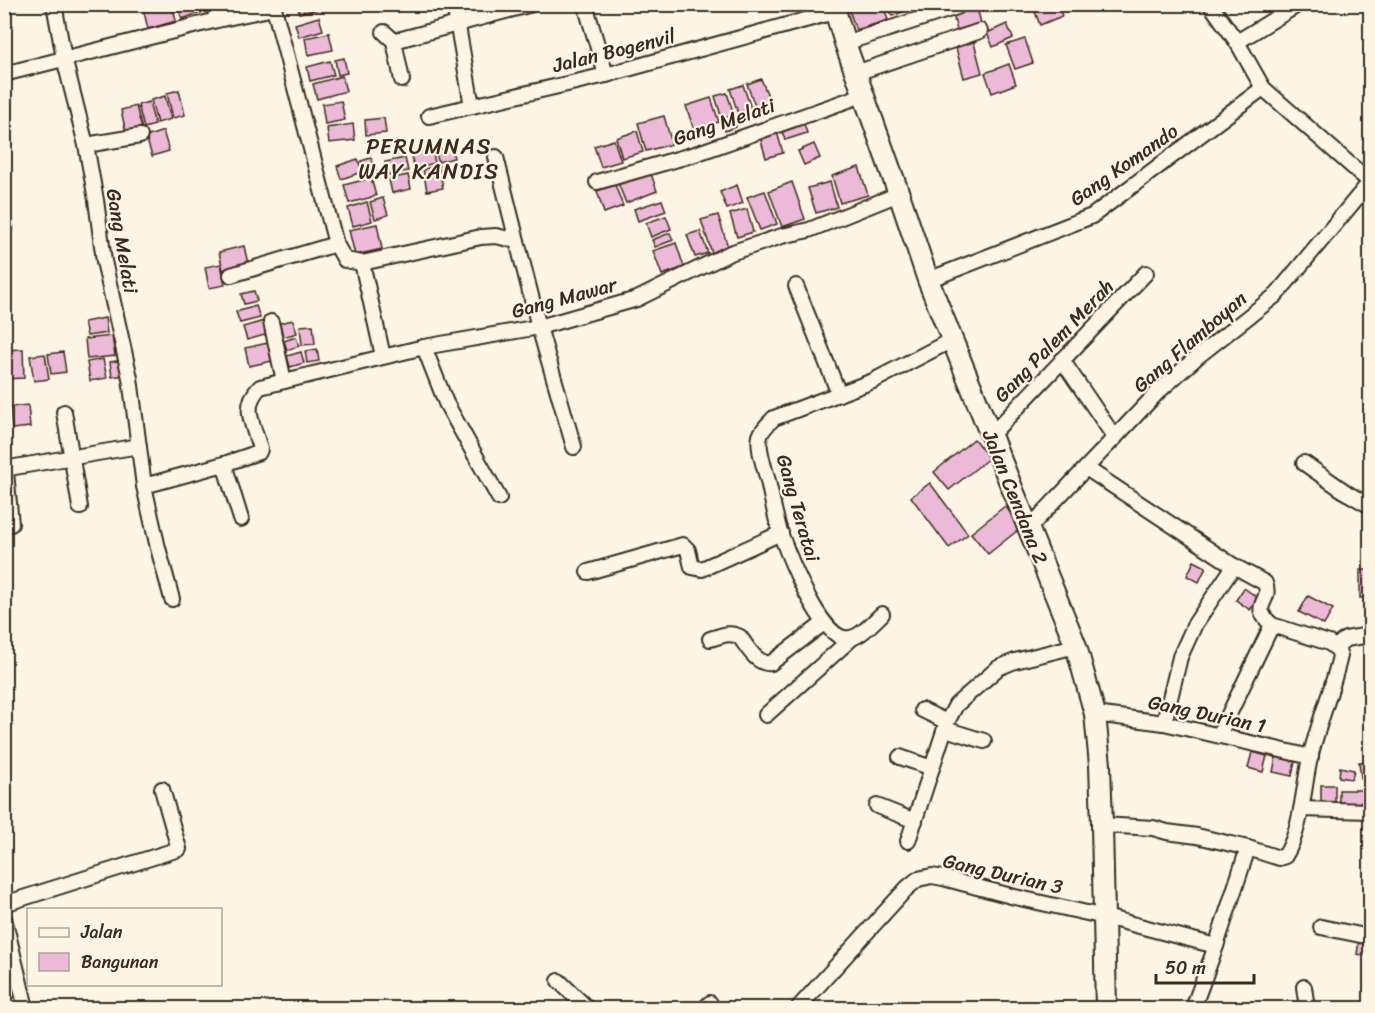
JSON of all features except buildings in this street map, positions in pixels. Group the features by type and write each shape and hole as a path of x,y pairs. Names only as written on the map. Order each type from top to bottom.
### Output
{"street":[{"name":"Gang Melati","path":"54,4 64,58 86,145 104,261 130,378 144,486 171,599"},
{"path":"214,4 217,20"},
{"path":"454,4 472,106"},
{"path":"402,80 389,36 457,25 532,4"},
{"path":"585,4 606,75"},
{"name":"Gang Flamboyan","path":"1029,528 1158,392 1197,357 1276,295 1371,182 1263,88 1237,42 1210,4"},
{"path":"1237,42 1299,4"},
{"path":"4,74 274,6 336,244 345,260 362,263 481,237 496,236 517,241"},
{"path":"845,43 957,7"},
{"name":"Jalan Bogenvil","path":"429,116 606,75 833,8"},
{"name":"Jalan Cendana 2","path":"833,8 928,280 1076,646 1095,714 1100,765 1106,1008"},
{"path":"856,73 980,31"},
{"name":"Gang Komando","path":"928,280 1092,216 1263,88"},
{"name":"Gang Melati","path":"597,182 695,154 863,94"},
{"path":"86,145 140,136"},
{"path":"496,157 538,327 574,447"},
{"name":"Gang Mawar","path":"224,464 259,452 249,410 253,394 260,387 424,347 538,327 637,298 730,253 809,230 899,194"},
{"path":"231,274 336,244"},
{"path":"362,263 383,356"},
{"name":"Gang Palem Merah","path":"990,436 1146,273"},
{"path":"796,286 839,394"},
{"path":"271,322 284,381"},
{"name":"Gang Teratai","path":"852,638 838,635 824,623 798,578 781,533 760,451 760,436 774,418 873,381 952,340"},
{"path":"424,347 446,404 499,498"},
{"path":"1062,360 1114,438"},
{"path":"64,412 80,507"},
{"path":"11,524 6,471 9,468 139,446"},
{"path":"1304,463 1347,493 1371,506"},
{"path":"144,486 224,464 241,519"},
{"path":"1086,468 1234,566 1265,583 1268,590 1261,611 1262,617 1272,625 1329,643 1339,652 1311,756 1301,809 1285,856 1279,858 1248,848 1153,828 1102,825"},
{"path":"588,572 683,545 688,550 692,567 702,569 781,533"},
{"path":"1164,723 1180,657 1195,624 1234,566"},
{"path":"766,715 882,614"},
{"path":"710,639 730,633 740,637 760,662 766,664 771,663 824,623"},
{"path":"1219,735 1272,625"},
{"path":"1335,647 1346,639 1371,635"},
{"path":"908,841 946,725 956,705 998,668 1015,661 1076,646"},
{"path":"922,710 946,725 984,741"},
{"name":"Gang Durian 1","path":"1095,714 1164,723 1311,756"},
{"path":"900,757 932,768"},
{"path":"4,904 179,849 162,789"},
{"path":"877,806 915,821"},
{"path":"1301,809 1371,811"},
{"path":"1193,1008 1248,848"},
{"name":"Gang Durian 3","path":"798,1008 895,901 918,879 932,876 1216,946"},
{"path":"4,918 26,1008"},
{"path":"1321,927 1371,937"},
{"path":"560,981 587,1008"},
{"path":"1304,987 1307,1008"}],"district":[{"name":"PERUMNAS WAY KANDIS","path":"429,158"}]}
